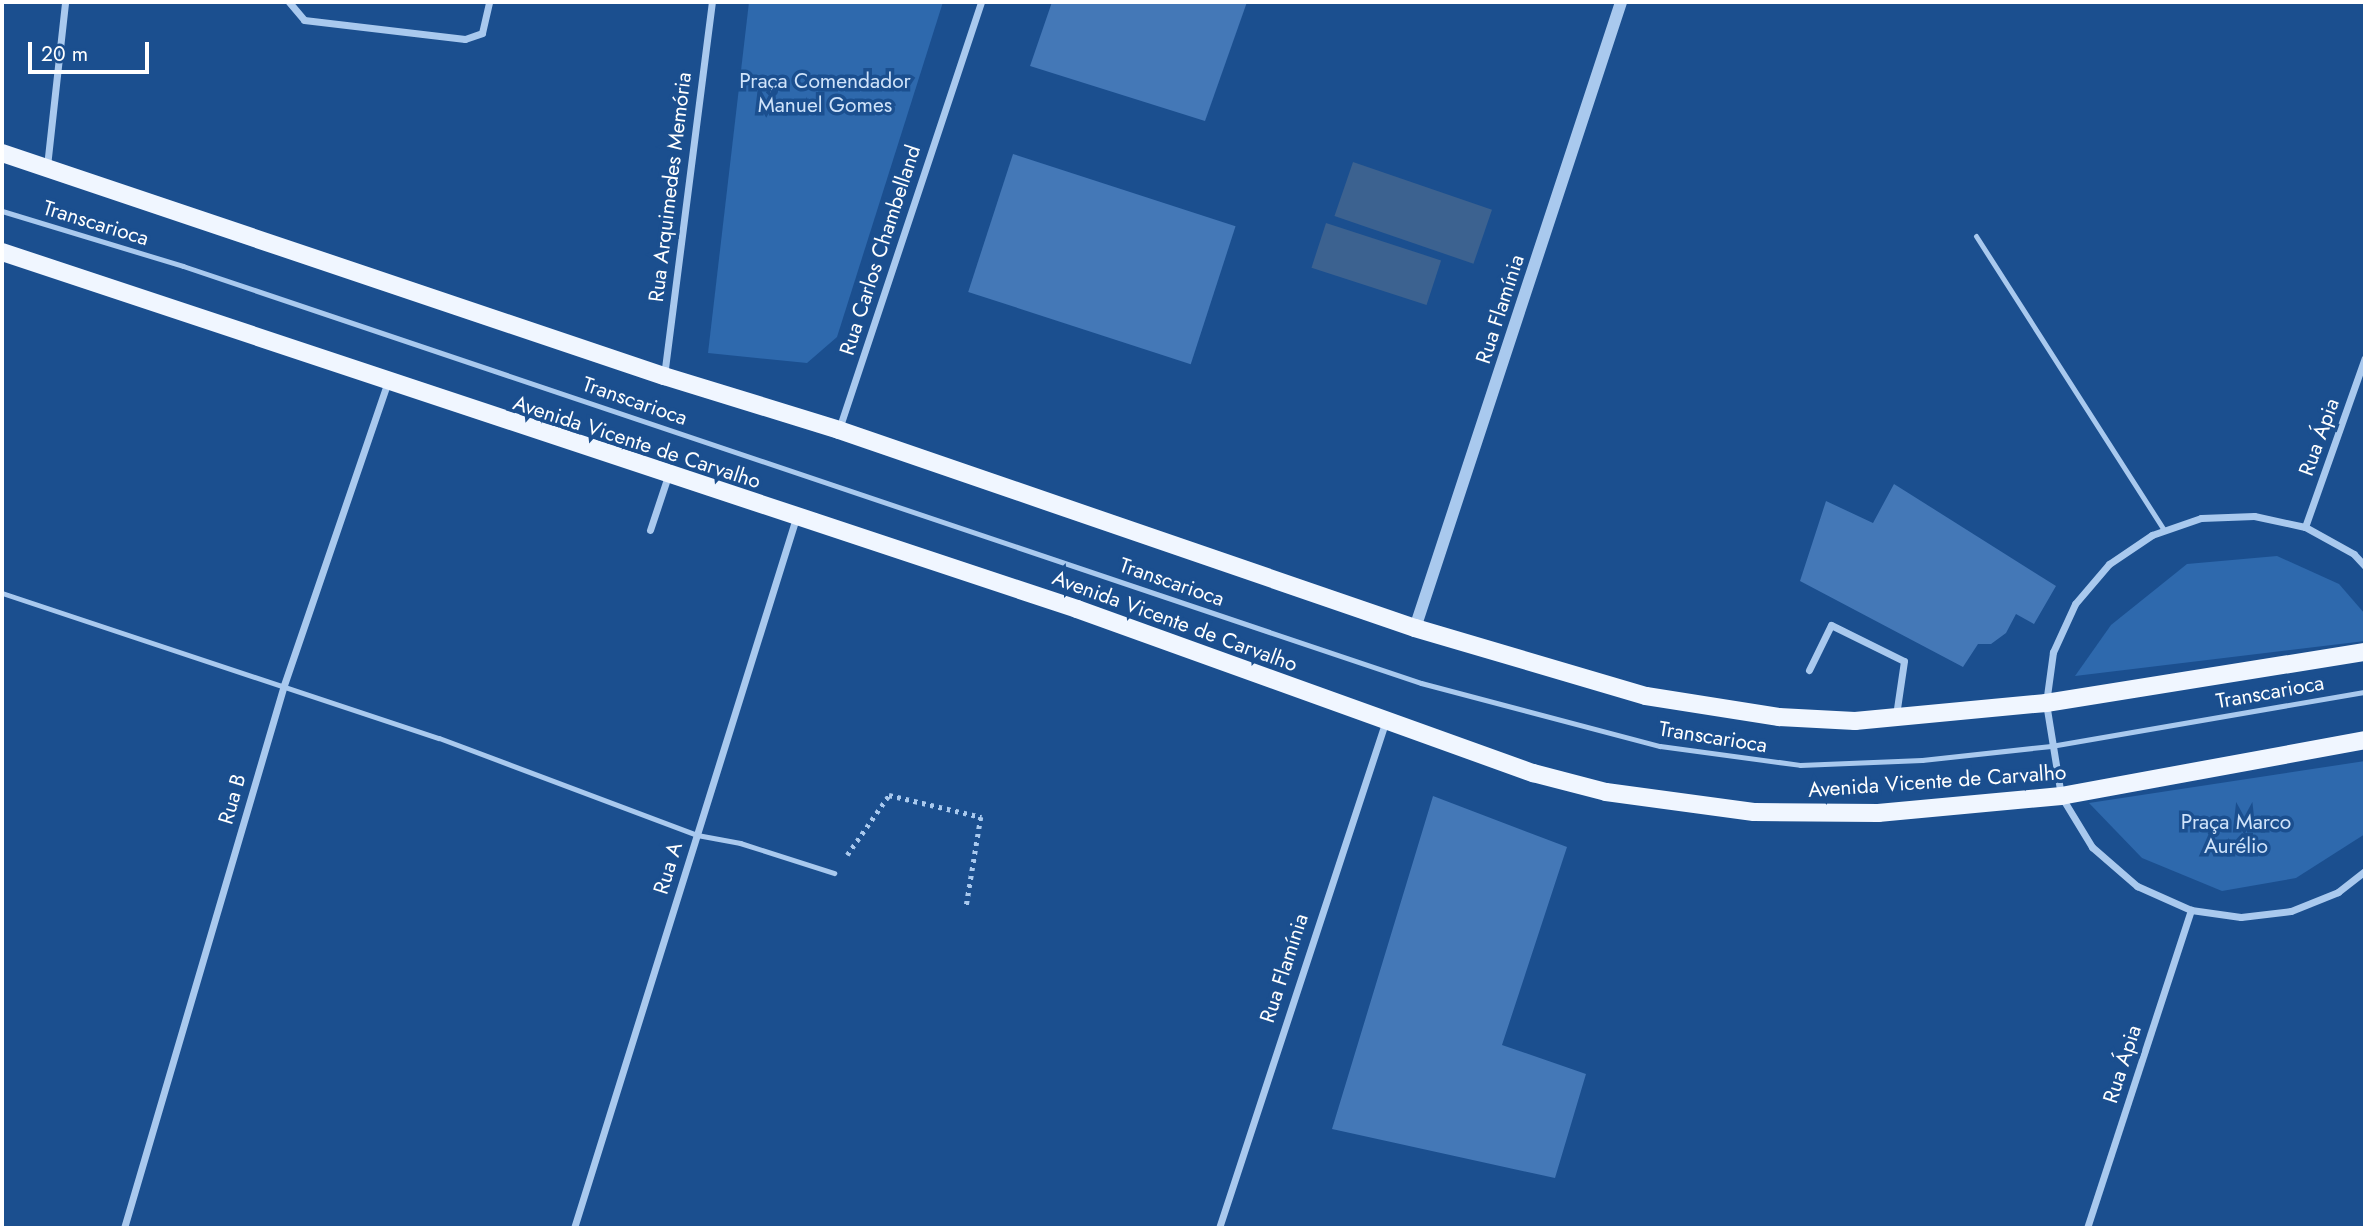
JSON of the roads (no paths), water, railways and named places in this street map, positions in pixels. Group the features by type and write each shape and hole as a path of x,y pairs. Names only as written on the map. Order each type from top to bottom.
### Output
{"main road":[{"path":"2,153 664,376 839,430 1415,628 1646,696 1779,717 1895,718 2046,703 2365,652"},
{"name":"Avenida Vicente de Carvalho","path":"2,252 387,384 1077,609 1533,773 1606,792 1676,803 1806,815 2062,796 2365,740"}],"street":[{"path":"47,166 65,2"},
{"path":"289,2 304,20 464,39 482,33 489,2"},
{"name":"Rua Arquimedes Memória","path":"664,376 712,2"},
{"name":"Rua Carlos Chambelland","path":"839,430 981,2"},
{"name":"Rua Flamínia","path":"1415,628 1621,2"},
{"name":"Rua Ápia","path":"2305,527 2365,358"},
{"name":"Rua B","path":"124,1228 284,685 387,384"},
{"path":"650,530 668,476"},
{"path":"2365,566 2354,554 2305,527 2241,517 2201,518 2165,531 2109,564 2076,604 2053,652 2046,703 2051,746 2062,796 2092,847 2137,886 2191,910 2241,917 2291,911 2338,892 2365,871"},
{"name":"Rua A","path":"574,1228 796,518"},
{"path":"1810,670 1831,625 1904,662 1895,718"},
{"name":"Rua Flamínia","path":"1219,1228 1387,719"},
{"name":"Rua Ápia","path":"2087,1228 2191,910"}],"lane":[{"name":"Transcarioca","path":"2,211 183,266 1421,683 1601,733 1800,765 1922,760 2051,746 2365,692"},
{"path":"1976,236 2165,531"},
{"path":"2,593 284,685 697,835 740,843 834,873"}],"park label":[{"name":"Praça Comendador Manuel Gomes","path":"825,93"},
{"name":"Praça Marco Aurélio","path":"2236,834"}]}
